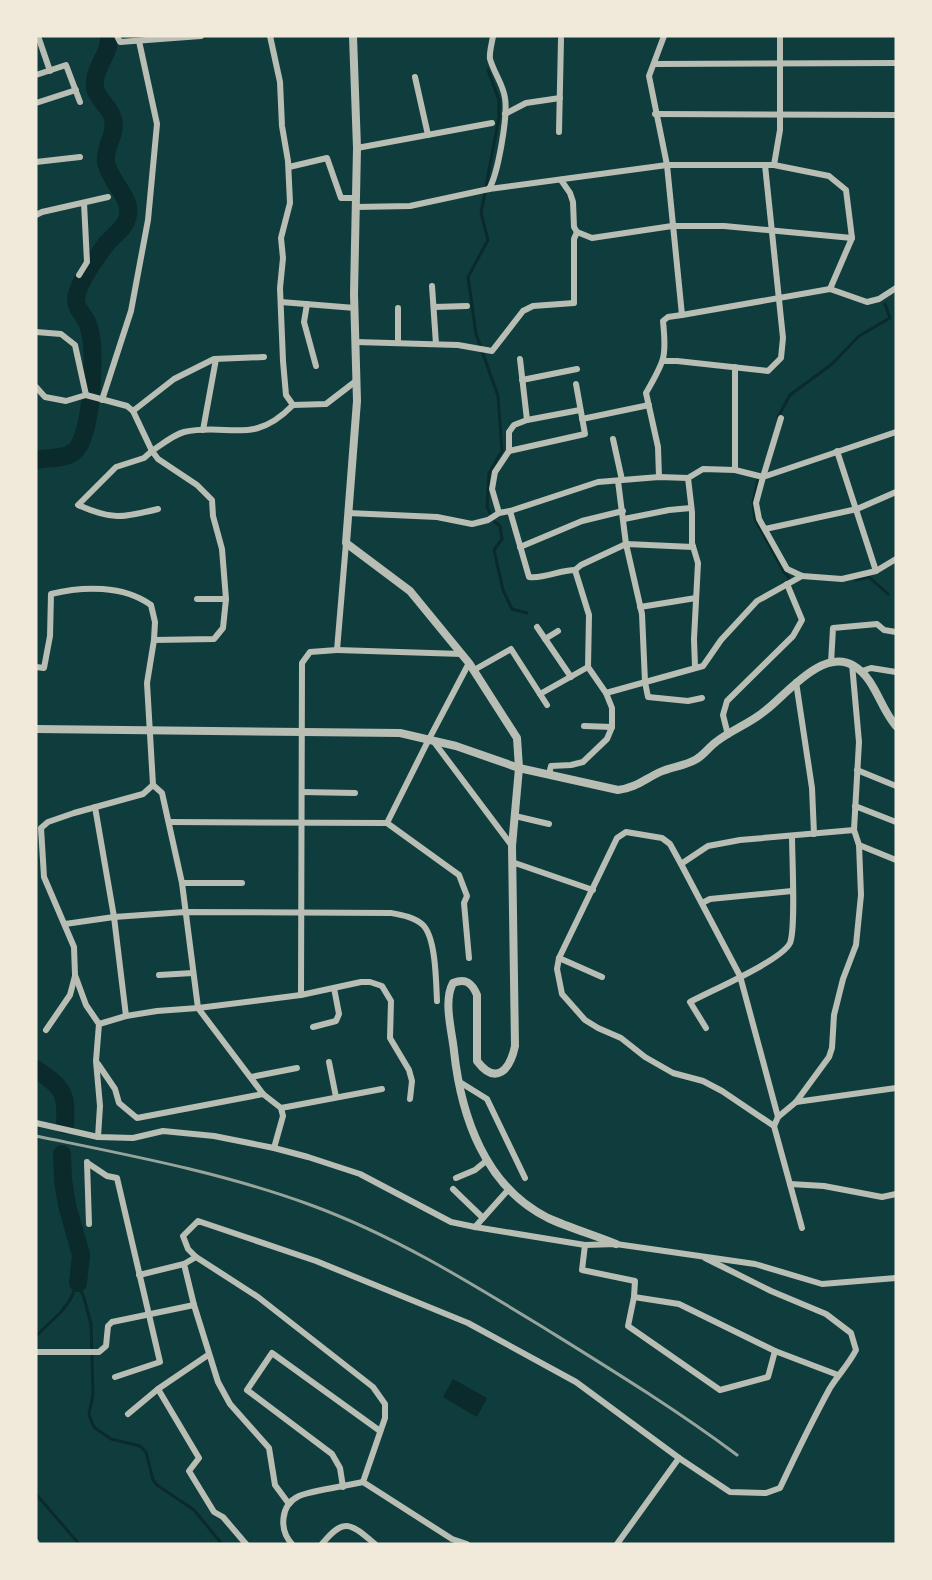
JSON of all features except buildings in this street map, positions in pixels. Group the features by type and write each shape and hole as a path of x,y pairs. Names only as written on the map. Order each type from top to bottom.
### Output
{"street":[{"path":"38,36 50,70"},
{"path":"117,36 120,42 201,36"},
{"path":"270,36 280,82 282,126 289,167 290,203 280,238 283,258 281,302 286,394 293,405"},
{"path":"337,650 357,401 355,308 357,148 353,36"},
{"path":"489,189 496,172 506,102 502,84 490,58 493,36"},
{"path":"664,36 649,76 667,165 682,315"},
{"path":"774,165 780,130 780,36"},
{"path":"559,132 561,39"},
{"path":"100,399 131,312 148,220 157,124 139,41"},
{"path":"655,64 896,63"},
{"path":"36,75 66,66 80,102"},
{"path":"415,77 428,135"},
{"path":"36,104 76,90"},
{"path":"505,114 526,103 560,98"},
{"path":"655,114 896,115"},
{"path":"357,148 492,123"},
{"path":"36,162 80,157"},
{"path":"289,167 327,158 341,198 356,202 410,206 489,189 667,165 774,165 829,176 846,190 852,238 830,289"},
{"path":"664,361 768,371 781,358 783,338 765,165"},
{"path":"561,180 573,202 574,226 577,232 592,238 672,226 723,226 852,238"},
{"path":"36,215 108,197"},
{"path":"79,275 87,262 84,203"},
{"path":"356,342 458,345 492,351 523,311 533,306 574,303 574,239 577,232"},
{"path":"432,286 436,344"},
{"path":"659,477 658,447 646,393 664,361 663,321 668,317 778,296 830,289 867,302 879,299 896,288"},
{"path":"281,302 355,308"},
{"path":"307,304 304,322 316,366"},
{"path":"434,307 467,306"},
{"path":"398,308 398,343"},
{"path":"36,332 61,334 75,345 87,395"},
{"path":"133,411 174,379 202,364 216,359 264,357"},
{"path":"203,430 216,359"},
{"path":"520,359 527,420"},
{"path":"735,367 735,470"},
{"path":"522,380 577,369"},
{"path":"158,509 126,517 100,515 78,505 116,467 144,458 181,433 203,430 257,429 281,417 293,405 326,404 356,381"},
{"path":"509,451 585,434 576,384"},
{"path":"36,387 45,397 66,401 87,395 127,406 133,411 158,459 197,485 212,500 213,516 222,549 226,599 223,628 213,639 154,640"},
{"path":"582,419 649,405"},
{"path":"499,513 492,489 495,472 509,451 509,432 514,425 527,420 580,410"},
{"path":"781,418 756,503 759,519 787,569 802,576 842,579 876,571 896,559"},
{"path":"348,513 437,517 472,524 488,520 499,513 598,482 659,477 688,478 704,469 735,470 763,477 896,432"},
{"path":"613,439 626,544 640,607 648,697 688,701 702,698"},
{"path":"837,451 876,571"},
{"path":"688,478 693,547 698,563 695,667"},
{"path":"765,529 856,509 896,492"},
{"path":"520,547 582,521 691,508"},
{"path":"510,511 529,578 575,570 626,544 693,547"},
{"path":"346,543 410,591 472,667 517,738 519,768 512,846 515,1046 508,1067 501,1072 483,1069 477,1061 477,995 473,985 467,981 453,983 449,999 457,1080 464,1110 486,1161 508,1190 546,1217 616,1244"},
{"path":"549,774 551,766 583,762 607,739 612,728 612,708 606,693 588,667 589,615 575,570"},
{"path":"606,693 703,666 721,640 757,600 802,576"},
{"path":"728,735 723,715 727,701 792,636 802,620 787,584"},
{"path":"36,668 44,668 50,636 51,594 108,588 139,596 151,605 154,640 147,683 153,785 162,793 170,822 182,883 198,1008 263,1094 281,1108 282,1116 274,1148"},
{"path":"640,607 696,598"},
{"path":"197,599 226,599"},
{"path":"831,663 833,628 877,624 884,630 896,632"},
{"path":"537,627 571,677"},
{"path":"545,639 558,631"},
{"path":"387,823 472,667 511,649 547,705"},
{"path":"301,995 302,663 310,652 337,650 462,654"},
{"path":"36,729 400,733 456,746 519,768 618,790 631,789 660,772 695,760 728,735 766,711 795,682 831,663 852,664 862,671 896,726"},
{"path":"802,1228 774,1126 778,1117 796,1102 829,1057 832,1048 834,1015 843,979 856,945 861,895 859,845 854,830 858,742 852,664"},
{"path":"540,694 588,667"},
{"path":"862,671 871,668 896,672"},
{"path":"795,682 812,788 814,834"},
{"path":"584,726 612,728"},
{"path":"431,741 512,846"},
{"path":"857,770 896,786"},
{"path":"46,1030 70,995 75,975 74,947 44,877 39,833 41,828 48,822 143,794 153,785"},
{"path":"302,792 355,793"},
{"path":"855,806 896,822"},
{"path":"95,807 114,917 126,1016"},
{"path":"515,816 549,824"},
{"path":"170,822 387,823 459,875 467,896 464,903 469,958"},
{"path":"681,864 708,846 740,840 854,830"},
{"path":"774,1126 722,1090 673,1072 645,1057 621,1038 585,1020 562,994 557,969 559,958 617,838 626,832 662,838 670,844 741,976 778,1117"},
{"path":"706,1028 690,1002 771,959 789,945 791,939 792,836"},
{"path":"859,845 896,860"},
{"path":"512,862 593,890"},
{"path":"182,883 242,883"},
{"path":"702,903 710,899 792,891"},
{"path":"65,924 114,917 185,912 391,913 410,917 430,934 437,1001"},
{"path":"559,958 602,977"},
{"path":"159,975 193,973"},
{"path":"75,975 86,1005 99,1024 96,1061 100,1084 98,1137"},
{"path":"99,1024 126,1016 157,1011 301,995 370,982 382,986 391,1001 390,1038 409,1070 412,1081 410,1099"},
{"path":"313,1027 336,1021 339,1014 334,988"},
{"path":"96,1061 115,1089 119,1103 137,1118 263,1094"},
{"path":"329,1062 336,1097"},
{"path":"251,1077 297,1068"},
{"path":"457,1080 487,1099 525,1178"},
{"path":"796,1102 896,1088"},
{"path":"281,1108 382,1089"},
{"path":"36,1123 98,1137 133,1138 163,1131 214,1136 274,1148 360,1174 451,1222 475,1227 585,1245 616,1244 755,1264 822,1284 896,1278"},
{"path":"456,1178 475,1170 486,1161"},
{"path":"88,1224 88,1163 107,1176 117,1178 160,1362 114,1377"},
{"path":"790,1184 824,1186 882,1197 896,1194"},
{"path":"453,1189 483,1218"},
{"path":"475,1227 508,1190"},
{"path":"363,1482 385,1419 385,1404 373,1387 258,1297 196,1257 188,1249 183,1236 198,1221 316,1261 458,1318 576,1382 679,1458 730,1492 766,1493 780,1488 812,1421 856,1350 851,1333 825,1314 771,1291 705,1258"},
{"path":"585,1245 582,1270 635,1281 628,1326 720,1389 768,1377 775,1351"},
{"path":"139,1275 184,1264 196,1257"},
{"path":"184,1264 208,1355 218,1382 230,1404 269,1448 275,1485 289,1503"},
{"path":"634,1297 679,1304 775,1351 838,1376"},
{"path":"36,1352 99,1352 106,1346 108,1326 112,1322 194,1305"},
{"path":"344,1487 340,1468 332,1454 247,1390 272,1353 380,1431"},
{"path":"128,1414 158,1389 208,1355"},
{"path":"158,1389 199,1458 189,1471 214,1512 223,1517 246,1544"},
{"path":"617,1544 679,1458"},
{"path":"292,1544 283,1527 283,1519 289,1503 299,1496 363,1482 452,1539 467,1544"},
{"path":"322,1544 337,1527 348,1525 354,1527 375,1544"}],"water":[{"path":"453,1379 487,1398 477,1417 443,1397"}],"waterway":[{"path":"36,460 66,456 75,451 81,442 89,413 93,361 91,336 87,322 77,306 77,293 94,262 127,219 127,204 106,162 114,125 113,119 95,88 96,74 107,49 109,36"},
{"path":"488,70 499,100 499,117 481,213 488,240 468,277 476,334 498,396 502,451 489,473 487,507 490,513"},
{"path":"778,417 790,395 832,364 859,336 890,318 885,304"},
{"path":"758,479 753,503 755,519 789,578"},
{"path":"495,522 500,526 502,539 494,550 503,590 512,609 527,613"},
{"path":"856,580 869,577 888,594"},
{"path":"36,1069 58,1086 64,1098 65,1125"},
{"path":"62,1154 67,1205 81,1255 78,1283"},
{"path":"78,1283 91,1324 93,1395 89,1414 92,1423 95,1428 111,1439 140,1446 146,1452 153,1480 157,1485 194,1510 222,1544"},
{"path":"36,1336 61,1312 78,1283"},
{"path":"36,1494 79,1544"}],"railway":[{"path":"36,1136 174,1165 241,1183 308,1204 369,1229 456,1275 541,1326 665,1404 737,1455"}]}
